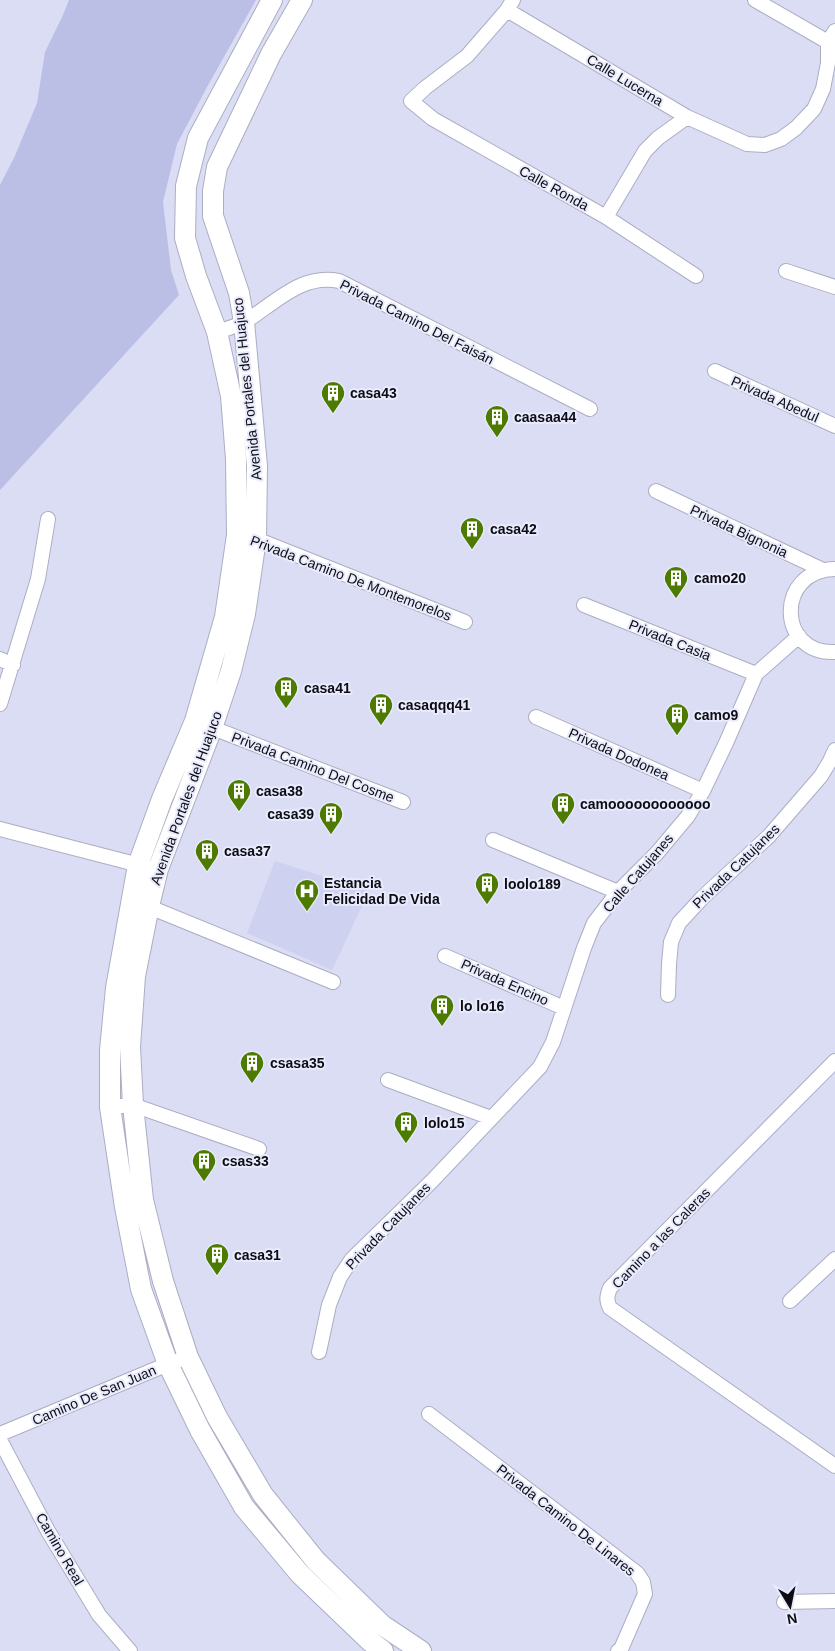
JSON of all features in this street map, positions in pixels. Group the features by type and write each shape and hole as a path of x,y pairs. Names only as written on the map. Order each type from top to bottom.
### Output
{"street":[{"name":"Avenida Portales del Huajuco","path":"247,537 236,459 230,396 217,332 196,276 185,238 186,186 198,138 272,0"},
{"name":"Avenida Portales del Huajuco","path":"302,0 271,54 217,167 213,191 213,216 239,293 244,322 257,466 247,537 245,614 231,671 162,799 138,865 140,904 130,1046 133,1105 143,1200 163,1281 188,1357 217,1417 263,1495 322,1567 382,1625 421,1651"},
{"path":"755,0 831,37"},
{"name":"Calle Lucerna","path":"510,5 687,117 747,144 765,145 781,139 796,128 814,109 823,89 831,37"},
{"name":"Calle Ronda","path":"510,5 467,56 424,88 411,101 432,119 606,217 696,276"},
{"path":"606,217 645,151 658,138 687,117"},
{"path":"185,221 213,216"},
{"path":"786,271 835,286"},
{"name":"Privada Camino Del Faisán","path":"217,332 244,322 299,285 316,280 328,279 339,281 590,409"},
{"name":"Privada Abedul","path":"715,371 835,426"},
{"name":"Privada Bignonia","path":"656,491 829,570"},
{"path":"0,704 6,662 38,579 48,519"},
{"name":"Privada Camino De Montemorelos","path":"247,537 465,622"},
{"path":"829,570 810,576 799,585 792,597 790,610 792,624 799,636 807,644 816,650 835,652"},
{"name":"Privada Casia","path":"584,606 756,674"},
{"name":"Calle Catujanes","path":"491,1118 540,1067 554,1042 584,948 594,924 618,892 657,853 688,816 703,791 726,743 756,674 799,636"},
{"name":"Privada Dodonea","path":"536,717 703,791"},
{"name":"Avenida Portales del Huajuco","path":"203,724 158,869 140,904 116,988 110,1042 110,1107 125,1207 141,1289 168,1364 200,1430 244,1507 300,1574 370,1642 383,1651"},
{"name":"Privada Camino Del Cosme","path":"203,724 404,802"},
{"name":"Privada Catujanes","path":"668,995 668,964 672,942 679,923 703,897 769,836 821,776 835,750"},
{"path":"0,829 158,869"},
{"path":"493,840 618,892"},
{"path":"140,904 333,982"},
{"name":"Privada Encino","path":"445,956 564,1008"},
{"name":"Camino a las Caleras","path":"835,1061 610,1288 607,1302 610,1308 835,1466"},
{"path":"388,1080 491,1118"},
{"path":"110,1107 133,1105 259,1149"},
{"name":"Privada Catujanes","path":"319,1352 329,1305 340,1277 352,1259 432,1181 491,1118"},
{"path":"790,1301 835,1259"},
{"name":"Camino De San Juan","path":"0,1434 188,1357"},
{"name":"Privada Camino De Linares","path":"428,1414 637,1573 643,1582 644,1594 621,1649 618,1651"},
{"name":"Camino Real","path":"0,1440 48,1531 99,1615 130,1651"},
{"path":"784,1602 835,1601"}],"shaded area":[{"path":"69,0 256,0 177,144 163,202 171,270 179,295 0,490 0,185 14,158 37,103 45,52"},
{"name":"Estancia Felicidad De Vida","path":"275,861 369,891 332,970 247,933"}],"place":[{"name":"casa43","path":"333,414"},
{"name":"caasaa44","path":"497,438"},
{"name":"casa42","path":"472,550"},
{"name":"camo20","path":"676,599"},
{"name":"casa41","path":"286,709"},
{"name":"casaqqq41","path":"381,726"},
{"name":"camo9","path":"677,736"},
{"name":"casa38","path":"239,812"},
{"name":"camoooooooooooo","path":"563,825"},
{"name":"casa39","path":"331,835"},
{"name":"casa37","path":"207,872"},
{"name":"loolo189","path":"487,905"},
{"name":"Estancia Felicidad De Vida","path":"307,912"},
{"name":"lo lo16","path":"442,1027"},
{"name":"csasa35","path":"252,1084"},
{"name":"lolo15","path":"406,1144"},
{"name":"csas33","path":"204,1182"},
{"name":"casa31","path":"217,1276"}]}
